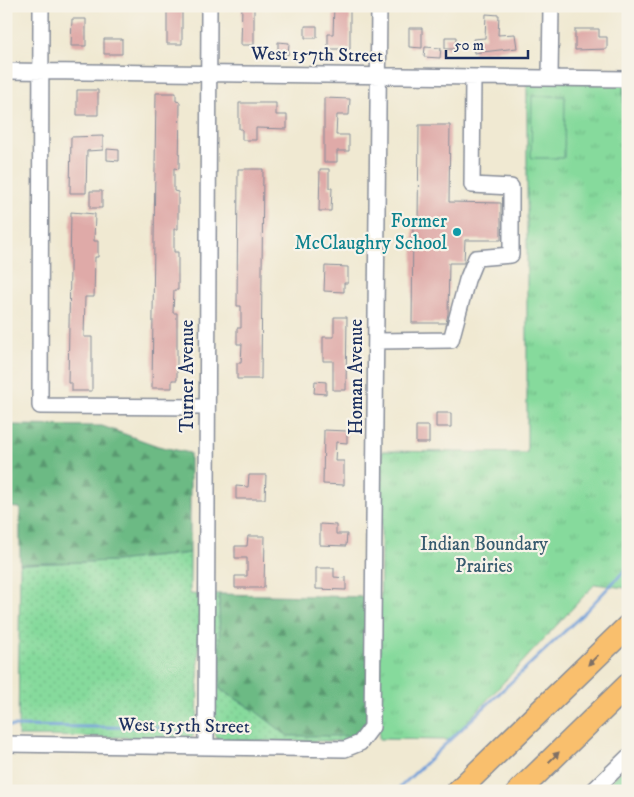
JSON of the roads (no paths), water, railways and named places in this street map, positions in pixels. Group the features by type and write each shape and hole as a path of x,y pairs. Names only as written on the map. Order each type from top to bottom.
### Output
{"highway":[{"path":"458,791 628,626"},
{"path":"519,791 628,685"}],"street":[{"path":"41,6 40,406 206,407"},
{"name":"Turner Avenue","path":"206,746 209,6"},
{"name":"Homan Avenue","path":"360,743 372,727 379,6"},
{"path":"550,6 550,78"},
{"name":"West 157th Street","path":"6,71 628,79"},
{"path":"376,340 451,340 467,280 476,258 511,256 511,187 472,185 473,77"},
{"name":"West 155th Street","path":"6,744 345,749 360,743"},
{"path":"592,791 628,757"}],"waterway":[{"path":"396,791 584,613 628,567"},
{"path":"6,726 192,728"}],"place":[{"name":"Former McClaughry School","path":"457,232"}],"park label":[{"name":"Indian Boundary Prairies","path":"484,555"}]}
